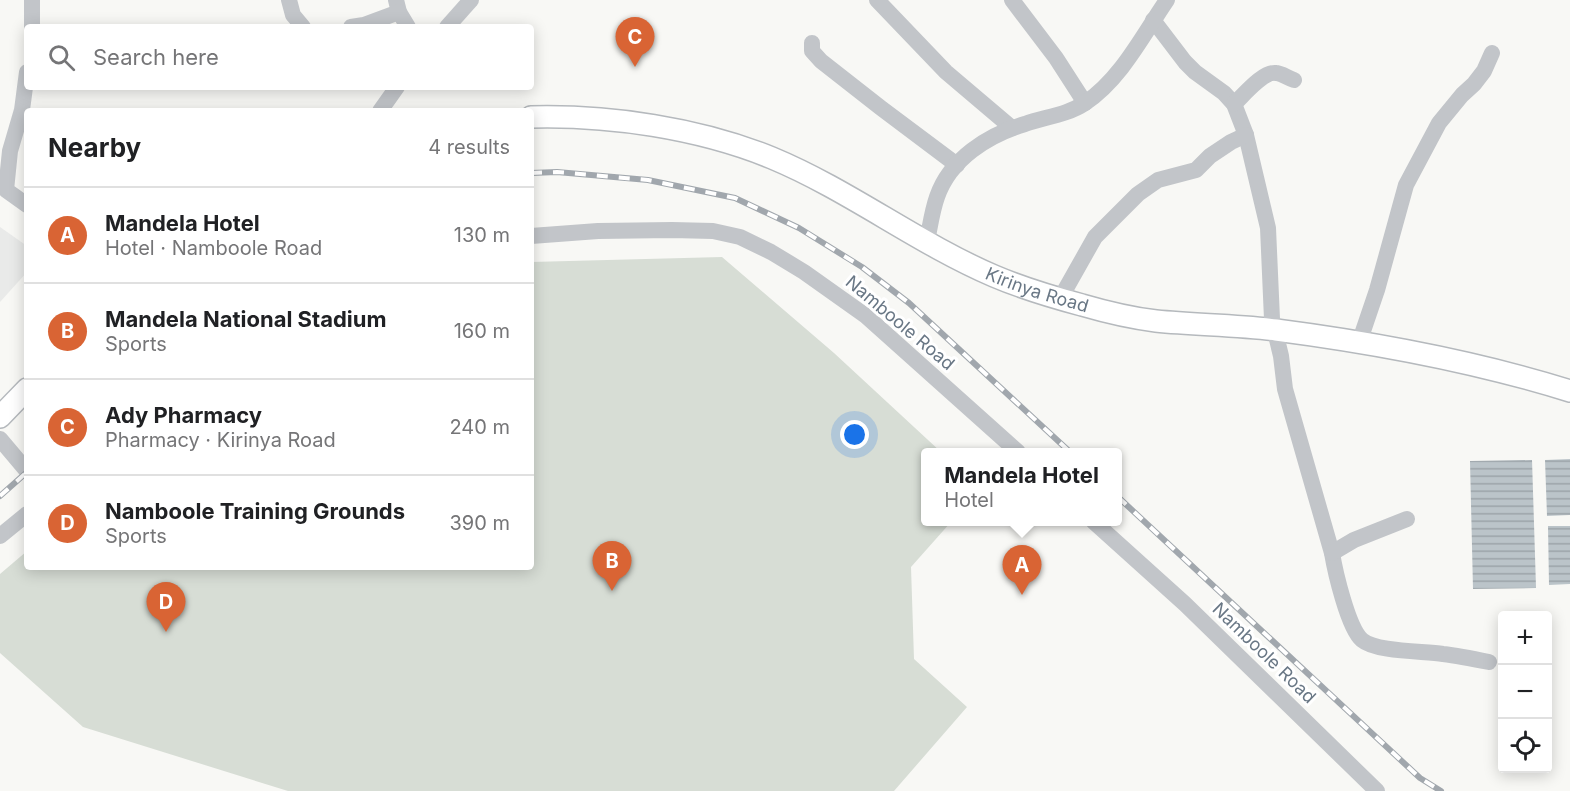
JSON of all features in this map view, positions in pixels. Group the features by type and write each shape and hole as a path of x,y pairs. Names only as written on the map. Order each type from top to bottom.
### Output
{"main road":[{"name":"Kirinya Road","path":"534,117 591,118 643,124 694,134 771,157 993,276 1095,309 1155,321 1274,330 1442,356 1570,391"},
{"path":"0,417 24,392"}],"street":[{"path":"32,0 32,24"},
{"path":"289,0 293,15 300,24"},
{"path":"450,24 471,0"},
{"path":"877,0 946,72 1012,128"},
{"path":"1012,0 1056,58 1085,102"},
{"path":"927,242 937,196 957,165 974,147 1012,128 1066,113 1085,102 1118,70 1167,0"},
{"path":"366,24 398,6 407,24"},
{"path":"1153,20 1185,62 1224,93 1234,104 1246,135 1268,228 1274,330 1281,356 1285,389 1332,552 1337,579 1360,639 1372,646 1383,648 1428,652 1489,662"},
{"path":"812,43 812,51 821,61 957,165"},
{"path":"1359,343 1383,272 1406,186 1415,165 1439,123 1484,71 1492,53"},
{"path":"1234,104 1258,80 1271,73 1294,80"},
{"path":"24,90 2,190 24,203"},
{"path":"382,108 395,90"},
{"path":"1060,299 1095,237 1137,194 1158,180 1196,170 1222,148 1246,135"},
{"name":"Namboole Road","path":"534,236 598,231 672,230 713,231 740,237 779,257 866,316 1012,448"},
{"path":"0,439 24,467"},
{"path":"0,536 24,516"},
{"path":"1332,552 1354,540 1407,519"},
{"name":"Namboole Road","path":"1098,526 1185,604 1377,791"}],"shaded area":[{"path":"0,227 24,244 24,275 0,302"},
{"path":"722,257 834,353 937,448 921,448 921,526 947,526 911,567 914,659 967,707 894,791 288,791 83,727 0,653 0,574 24,554 24,570 534,570 534,262"},
{"path":"1570,459 1570,515 1547,516 1545,460"},
{"path":"1532,460 1536,588 1473,589 1470,461"},
{"path":"1548,526 1570,526 1570,584 1549,585"}],"railway":[{"path":"534,173 557,172 648,180 735,198 799,228 862,267 909,303 1066,448"},
{"path":"0,496 24,475"},
{"path":"1122,501 1420,778 1441,791"}],"place":[{"name":"Ady Pharmacy","path":"635,67"},
{"name":"Mandela National Stadium","path":"612,591"},
{"name":"Mandela Hotel","path":"1022,595"},
{"name":"Namboole Training Grounds","path":"166,632"}]}
